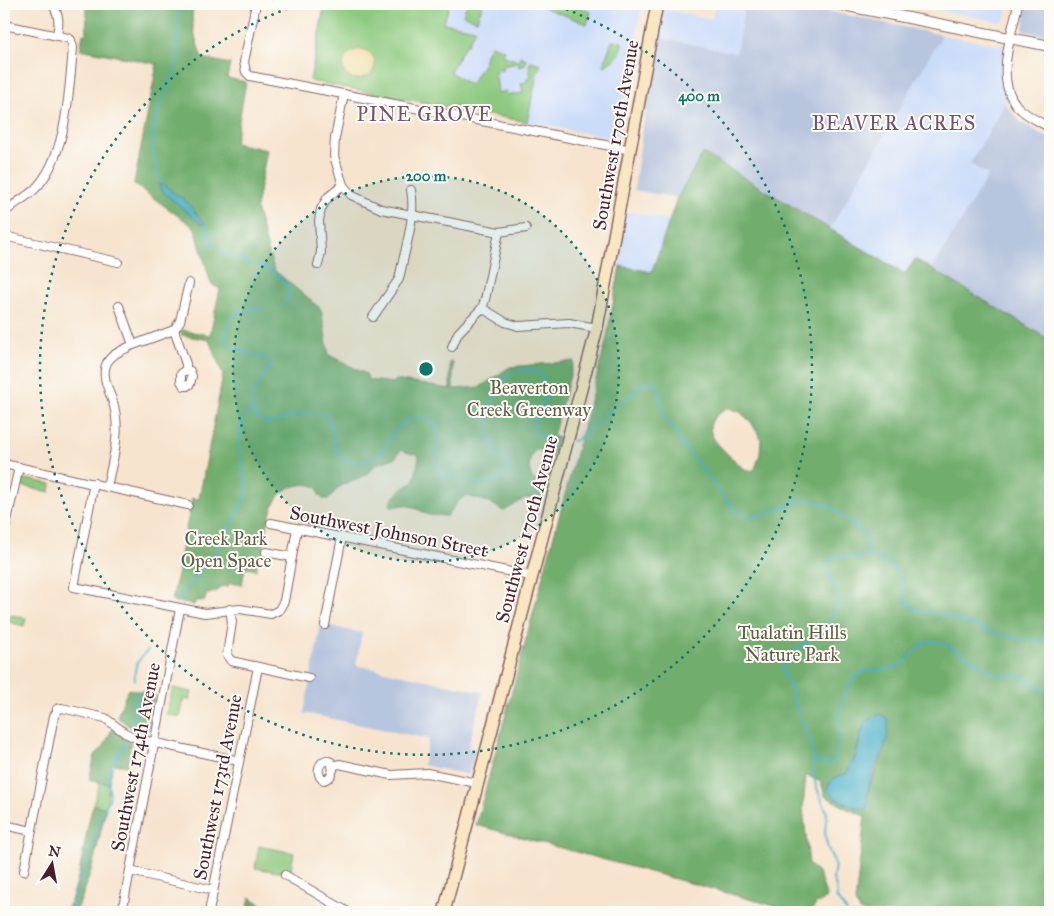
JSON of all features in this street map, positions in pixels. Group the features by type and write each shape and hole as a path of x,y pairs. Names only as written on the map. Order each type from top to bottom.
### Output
{"main road":[{"name":"Southwest 170th Avenue","path":"444,912 597,328 657,4"}],"street":[{"path":"52,4 58,12 57,36"},
{"path":"256,4 244,62 246,72 250,76 630,150"},
{"path":"838,4 1050,46"},
{"path":"1018,4 1005,69 1008,88 1011,97 1022,111 1050,128"},
{"path":"4,25 71,40 73,48 70,83 61,140 56,155 48,172 35,189 4,213"},
{"path":"344,94 334,156 343,185 351,195 381,209 500,232 526,228"},
{"path":"318,265 321,252 319,221 321,209 328,198 343,185"},
{"path":"373,317 398,279 412,214 413,200 411,190"},
{"path":"452,347 458,333 482,308 500,232"},
{"path":"4,236 118,262"},
{"path":"107,486 118,430 117,418 104,374 106,364 112,355 174,330 180,321 189,283"},
{"path":"119,306 133,346"},
{"path":"482,308 504,322 518,326 569,323 597,328"},
{"path":"174,330 186,364 186,370"},
{"path":"4,464 188,505"},
{"path":"4,534 19,467"},
{"path":"94,483 74,587 205,613 230,609 271,614 279,610 284,601 297,529"},
{"name":"Southwest Johnson Street","path":"271,524 531,576"},
{"path":"325,626 342,538"},
{"path":"266,552 292,557"},
{"name":"Southwest 174th Avenue","path":"122,912 180,609"},
{"path":"230,609 232,622 227,652 228,658 234,662 309,678"},
{"name":"Southwest 173rd Avenue","path":"209,912 258,667"},
{"path":"24,871 54,716 58,709 62,708 105,718 138,740 239,762"},
{"path":"333,766 339,764 391,775 427,773 478,783"},
{"path":"4,825 32,831"},
{"path":"130,871 213,890"},
{"path":"285,875 348,912"}],"shaded area":[{"path":"323,4 642,4 617,135 611,138 309,80"},
{"path":"715,4 745,4 736,54 656,37 662,9 712,19"},
{"path":"745,4 794,4 942,35 830,229 703,153 677,198 634,190 656,37 736,53"},
{"path":"907,4 1009,4 1005,19 999,22"},
{"path":"1027,4 1050,4 1050,36 1023,29"},
{"path":"942,35 1005,46 1002,75 1009,98 970,164 988,175 932,270 915,259 906,275 830,229"},
{"path":"1005,104 1021,122 1050,139 1050,340 932,270 988,175 970,164"},
{"path":"626,211 670,220 652,272 616,265"},
{"path":"321,624 362,633 356,665 483,692 468,748 475,749 469,775 423,765 429,739 304,713"}],"green space":[{"path":"85,4 193,4 193,25 202,58 230,64 227,78 246,82 235,143 267,150 256,208 274,270 321,309 329,355 366,374 369,380 394,383 395,380 450,389 450,362 453,362 453,389 480,387 510,367 574,361 553,436 558,438 552,457 542,450 535,450 530,462 532,477 539,482 547,481 541,503 535,499 526,498 503,511 489,502 466,496 458,501 447,516 429,515 404,505 392,507 390,504 396,493 414,482 419,457 417,453 412,454 401,450 395,458 377,464 366,475 338,488 329,499 323,499 319,495 318,488 309,485 298,485 286,489 279,496 270,514 263,554 259,553 256,570 245,568 242,585 229,583 228,587 221,586 217,591 206,595 205,601 195,601 194,605 172,601 192,498 199,499 223,375 209,340 182,335 180,332 182,330 210,335 220,289 211,284 195,228 134,184 157,64 80,49 83,34 86,35 87,12"},
{"path":"325,4 450,4 443,23 475,29 450,72 470,85 484,63 491,45 504,50 502,55 518,61 520,56 526,59 525,65 519,67 518,63 502,66 503,70 495,71 498,93 506,91 508,95 523,93 521,83 527,82 527,78 531,77 529,65 531,61 541,64 537,74 527,122 463,110 455,106 448,107 310,81"},
{"path":"467,4 483,4 477,20 463,15"},
{"path":"536,4 574,4 591,12 587,24"},
{"path":"612,41 622,42 620,52 617,58 604,67 603,66"},
{"name":"Tualatin Hills Nature Park","path":"703,153 905,274 915,259 1050,340 1050,912 861,912 855,903 865,816 825,796 821,782 806,775 803,808 809,864 819,874 827,898 816,904 811,912 797,912 476,825 606,342 620,266 652,272 677,198","holes":["729,408 740,412 751,422 761,439 760,454 753,470 746,469 740,465 719,445 711,432 710,426 713,420","861,732 884,752 870,785 865,809 827,790 831,780 846,774 852,764"]},
{"path":"26,479 51,484 50,492 21,486 22,482"},
{"path":"4,613 26,618 24,626 4,621"},
{"path":"173,688 192,692 190,700 184,699 180,717 166,714"},
{"path":"128,689 155,694 149,729 145,733 130,727 117,717"},
{"path":"112,729 131,742 127,766 113,764 109,784 89,780 95,755 104,746"},
{"path":"100,782 109,784 106,808 93,805"},
{"path":"93,805 106,808 97,848 86,887 76,912 66,912 76,886"},
{"path":"259,846 294,853 290,874 255,868"},
{"path":"250,897 272,911 272,912 247,912"}],"sand":[{"path":"360,49 372,54 375,66 371,74 361,78 353,78 347,75 343,64 351,52"}],"water":[{"path":"164,184 177,196 183,198 206,225 200,223 163,192 159,185"},
{"path":"881,714 888,719 887,737 869,786 866,810 839,801 827,790 831,780 846,774 849,769 856,755 865,725 868,721"}],"waterway":[{"path":"163,185 155,160 153,134 158,111 177,63 177,4"},
{"path":"205,224 212,243 217,247"},
{"path":"221,250 225,254 251,263"},
{"path":"258,265 278,276 288,288 290,294 288,300 282,306"},
{"path":"261,309 246,310 235,315 228,324 225,339 237,349 263,358 270,367 254,392 251,406 253,412 260,420 268,423 303,413 325,414 331,425 336,449 339,455 348,461 360,462 377,456 404,422 421,417 430,419 438,426 436,459 443,473 464,481 479,483 499,479 510,468 505,458 490,442 490,410 493,398 505,379 513,373 524,370 536,371 547,383 548,390 535,419 534,426 536,432 545,438 562,442"},
{"path":"572,441 576,440 645,383 656,383 659,389 664,418 674,428 682,444 727,501 739,513 751,517 804,499 827,505 849,521 865,536 868,545 867,554"},
{"path":"177,601 222,544 247,493 238,440 244,418 251,408"},
{"path":"867,554 895,570 907,601 916,609 1020,639 1050,639"},
{"path":"847,912 837,899 833,879 835,864 827,846 825,832 827,812 816,786 810,740 794,702 793,692 782,671 786,661 792,654 816,636 830,622 837,600 835,588 826,567 831,558 843,556 864,558 867,554"},
{"path":"815,760 827,764 834,762 842,700 856,676 866,671 885,670 899,666 929,641 954,648 994,673 1025,679 1050,694"},
{"path":"135,680 137,664 148,650"},
{"path":"131,727 135,710 135,691"},
{"path":"71,912 100,820 110,797 108,773 126,742"}],"district":[{"name":"PINE GROVE","path":"425,114"},
{"name":"BEAVER ACRES","path":"894,123"}],"park label":[{"name":"Beaverton Creek Greenway","path":"529,398"},
{"name":"Creek Park Open Space","path":"226,549"}]}
